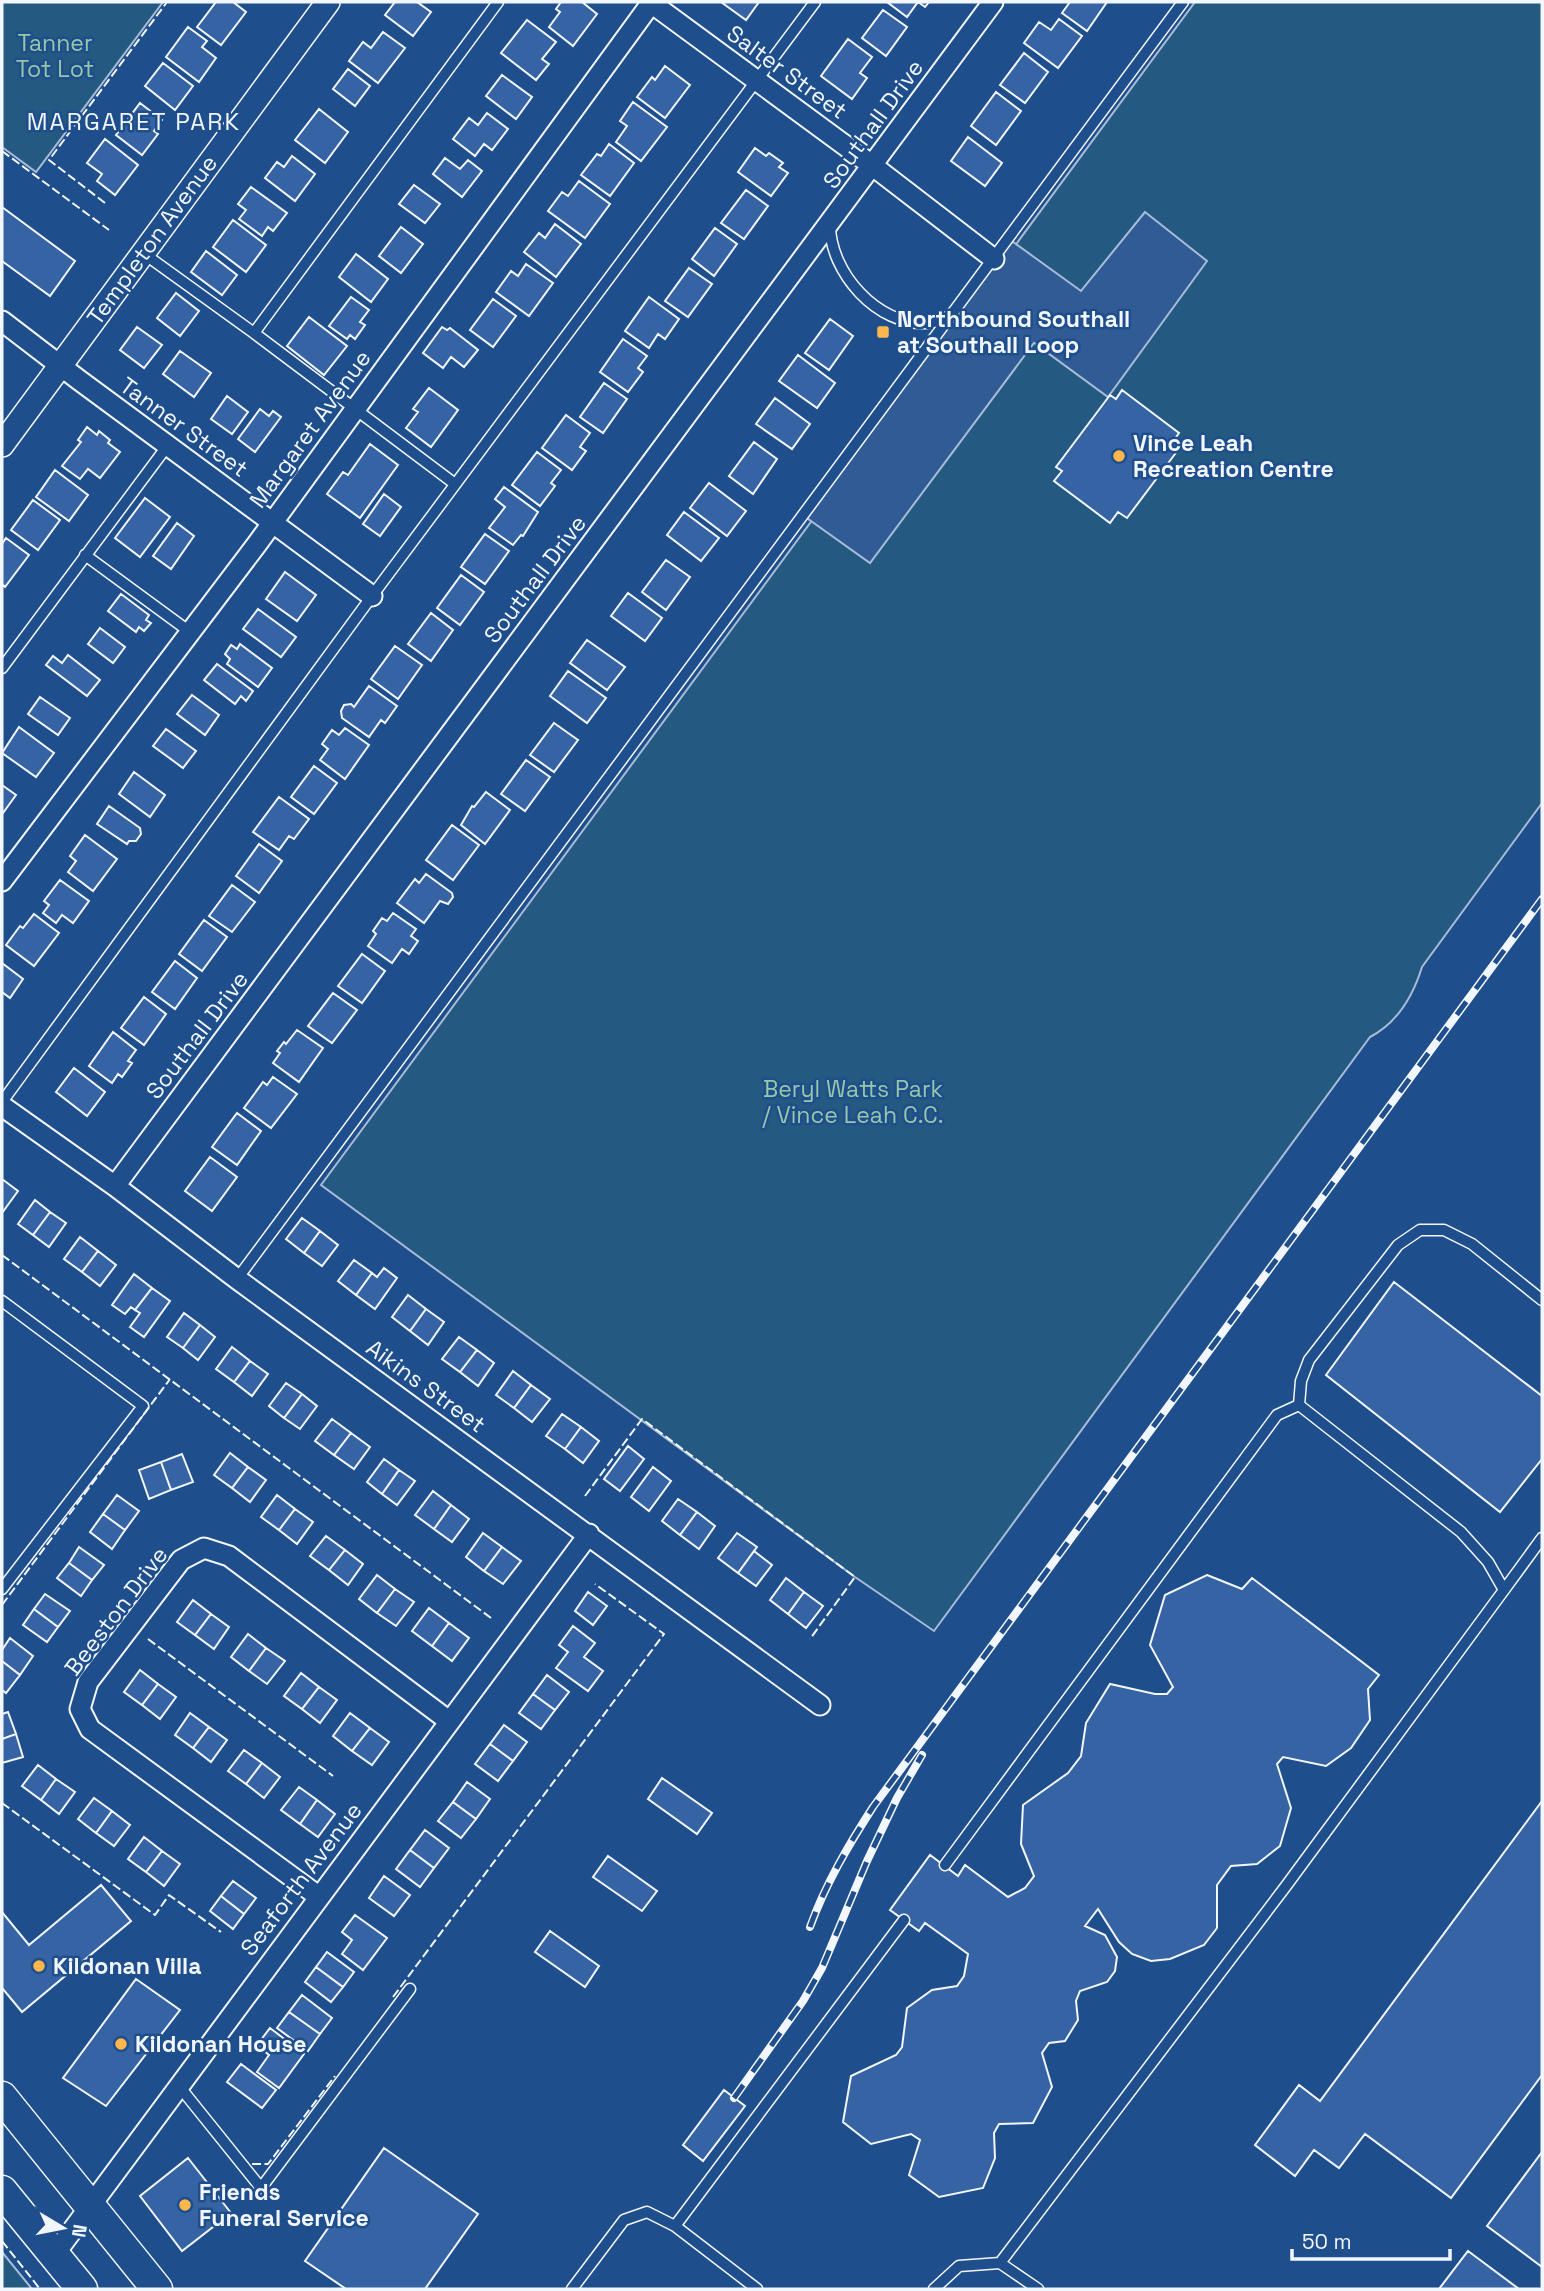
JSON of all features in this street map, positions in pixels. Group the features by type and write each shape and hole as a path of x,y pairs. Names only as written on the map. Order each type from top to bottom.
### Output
{"main road":[{"path":"2,2097 157,2289"},
{"path":"2,2191 82,2289"}],"street":[{"name":"Templeton Avenue","path":"2,445 328,2"},
{"name":"Salter Street","path":"651,2 994,259"},
{"name":"Margaret Avenue","path":"2,881 273,522 651,2"},
{"name":"Southall Drive","path":"115,1186 993,2"},
{"name":"Tanner Street","path":"2,321 372,596"},
{"name":"Aikins Street","path":"2,1104 820,1705"},
{"name":"Seaforth Avenue","path":"54,2255 589,1534"},
{"name":"Beeston Drive","path":"318,1896 90,1729 80,1709 88,1682 181,1560 204,1548 229,1556 449,1721"}],"lane":[{"path":"254,333 498,2"},
{"path":"2,1104 372,596 815,2"},
{"path":"237,1279 1183,2"},
{"path":"830,224 830,241 844,273 871,303 891,317 909,322 929,323 953,315"},
{"path":"143,253 356,408 455,484"},
{"path":"2,668 167,445"},
{"path":"85,555 190,632"},
{"path":"1299,1405 1301,1381 1309,1360 1398,1245 1420,1230 1444,1230 1472,1244 1542,1300"},
{"path":"2,1301 143,1406 3,1584"},
{"path":"1299,1405 1461,1532 1489,1562 1504,1590"},
{"path":"945,1866 1277,1415 1299,1405"},
{"path":"1000,2263 1325,1833 1542,1538"},
{"path":"675,2225 904,1920"},
{"path":"179,2086 261,2188 410,1989"},
{"path":"572,2289 624,2220 647,2212 675,2225 757,2289"},
{"path":"934,2289 959,2266 1000,2263 1038,2289"}],"green space":[{"name":"Tanner Tot Lot","path":"2,2 163,2 36,172 2,147"},
{"name":"Beryl Watts Park / Vince Leah C.C.","path":"1195,2 1542,2 1542,803 1422,967 1403,1008 1388,1024 1370,1037 934,1631 855,1577 321,1185"},
{"path":"2,2252 32,2289 2,2289"}],"shaded area":[{"path":"1145,212 1207,261 1108,397 1034,343 870,563 804,516 1009,239 1081,291"}],"building":[{"path":"216,2 233,2 246,12 221,45 197,27"},
{"path":"395,2 417,2 431,12 413,36 385,15"},
{"path":"561,2 582,2 597,14 573,46 549,27 560,12 556,9"},
{"path":"721,2 759,2 746,20"},
{"path":"887,2 918,2 907,17"},
{"path":"1070,2 1107,2 1087,31 1062,13"},
{"path":"883,10 907,27 886,56 862,38"},
{"path":"1059,19 1082,36 1058,68 1024,43 1039,22 1051,30"},
{"path":"527,20 556,42 542,59 549,64 536,80 501,53"},
{"path":"188,27 207,41 202,47 216,58 199,82 166,57"},
{"path":"383,32 405,48 378,83 349,61 363,42 371,48"},
{"path":"848,39 872,57 860,73 867,78 852,99 821,76"},
{"path":"1024,53 1048,72 1025,103 1000,85"},
{"path":"163,63 193,86 175,110 145,86"},
{"path":"665,66 690,85 665,118 637,97 652,77 655,80"},
{"path":"348,69 370,86 355,106 333,89"},
{"path":"502,75 532,97 516,119 486,96"},
{"path":"996,92 1021,111 996,145 971,126"},
{"path":"633,102 667,127 641,161 616,142 627,126 620,121"},
{"path":"140,103 162,120 154,131 158,134 142,155 116,135"},
{"path":"319,109 348,132 325,163 295,140"},
{"path":"487,113 508,129 492,150 484,144 475,156 453,139 469,118 478,125"},
{"path":"968,137 1002,163 985,186 951,161"},
{"path":"105,139 138,165 115,195 97,181 102,174 87,163"},
{"path":"609,144 634,163 610,196 581,175 597,154 601,156"},
{"path":"755,148 766,156 769,153 783,163 779,167 788,173 771,196 738,172"},
{"path":"292,156 315,174 295,201 265,178 277,162 284,167"},
{"path":"445,158 460,169 468,160 482,171 462,197 433,174"},
{"path":"579,181 610,204 585,238 548,211 562,192 568,196"},
{"path":"414,185 440,204 425,223 399,204"},
{"path":"251,187 287,213 273,231 268,227 262,236 239,219 246,210 238,204"},
{"path":"746,190 768,206 744,239 721,223"},
{"path":"2,207 75,261 50,296 2,261"},
{"path":"233,220 266,245 246,272 213,247"},
{"path":"555,224 581,244 556,277 524,252 539,233 545,238"},
{"path":"401,227 423,244 401,273 379,256"},
{"path":"715,228 737,244 714,276 692,259"},
{"path":"206,251 237,275 222,295 191,272"},
{"path":"356,254 388,279 371,302 339,277"},
{"path":"526,264 553,283 529,316 496,292 511,271 518,276"},
{"path":"689,268 712,284 688,317 665,301"},
{"path":"176,293 199,311 180,336 157,318"},
{"path":"351,297 369,310 360,322 365,325 355,339 350,335 347,339 329,326"},
{"path":"649,297 679,319 665,339 658,334 649,348 625,331"},
{"path":"493,299 516,316 493,347 470,330"},
{"path":"309,317 347,346 324,375 287,346"},
{"path":"830,319 853,336 829,370 805,353"},
{"path":"137,327 162,345 144,368 120,350"},
{"path":"442,327 447,330 450,328 478,350 464,367 451,357 443,368 423,353"},
{"path":"623,339 647,356 638,368 643,372 628,392 600,372"},
{"path":"180,351 211,373 194,397 163,374"},
{"path":"798,355 835,383 817,408 779,381"},
{"path":"604,383 627,399 603,433 580,417"},
{"path":"429,388 458,410 431,447 406,428 418,412 413,409"},
{"name":"Vince Leah Recreation Centre","path":"1122,390 1179,433 1174,440 1181,446 1127,518 1118,512 1110,523 1054,481 1062,471 1056,467 1110,395 1116,399"},
{"path":"227,396 248,412 232,434 211,419"},
{"path":"775,398 810,424 792,449 756,424"},
{"path":"260,409 269,416 273,411 281,417 255,452 238,439"},
{"path":"566,415 590,433 580,447 586,451 572,470 542,448"},
{"path":"87,427 97,435 99,431 110,440 108,443 120,452 100,478 88,469 80,479 62,466 81,442 78,440"},
{"path":"754,442 777,459 753,494 729,476"},
{"path":"370,444 398,465 360,518 327,494 343,472 348,475"},
{"path":"537,452 561,470 551,483 555,486 540,506 512,485"},
{"path":"55,470 88,495 69,521 36,497"},
{"path":"709,483 746,511 727,536 690,508"},
{"path":"504,487 538,512 523,536 513,545 489,528 505,507 495,499"},
{"path":"384,494 401,507 380,536 363,524"},
{"path":"145,498 170,517 140,557 115,538"},
{"path":"33,500 60,520 38,550 11,530"},
{"path":"684,512 719,538 701,561 667,535"},
{"path":"177,523 194,536 171,569 153,556"},
{"path":"485,534 509,551 485,584 461,567"},
{"path":"6,538 29,555 5,587 2,584 2,544"},
{"path":"666,560 690,577 666,610 642,592"},
{"path":"285,572 316,595 297,621 266,599"},
{"path":"461,575 484,592 460,625 437,608"},
{"path":"628,593 662,618 645,641 611,616"},
{"path":"121,594 149,615 146,620 151,623 144,631 139,627 136,632 108,611"},
{"path":"258,609 296,637 281,657 243,629"},
{"path":"431,613 453,630 431,661 408,644"},
{"path":"100,628 125,647 113,663 88,644"},
{"path":"587,640 625,667 607,690 570,663"},
{"path":"240,644 272,668 258,687 227,664 230,659 225,654 231,645 237,649"},
{"path":"395,646 422,665 398,699 371,679"},
{"path":"68,655 100,680 87,696 46,665 53,656 62,663"},
{"path":"217,664 253,691 246,701 241,696 235,704 204,680"},
{"path":"568,671 606,698 587,723 550,696"},
{"path":"369,686 397,706 385,723 381,720 369,737 342,718 341,711 344,705 351,704 354,707"},
{"path":"192,695 219,715 205,735 177,714"},
{"path":"40,697 70,718 58,735 28,714"},
{"path":"554,723 578,740 554,772 530,755"},
{"path":"19,727 54,753 36,777 2,753"},
{"path":"345,728 369,745 345,779 320,760 328,749 322,744 332,730 339,735"},
{"path":"166,729 196,751 183,768 153,746"},
{"path":"526,760 550,777 525,811 501,794"},
{"path":"314,766 337,783 314,814 291,797"},
{"path":"134,772 165,795 150,817 119,794"},
{"path":"2,785 16,795 3,813 2,812"},
{"path":"486,792 510,810 485,844 461,825 472,806 474,807"},
{"path":"279,797 309,819 294,839 289,836 279,850 253,832"},
{"path":"109,806 140,828 141,834 136,841 129,841 127,844 97,824"},
{"path":"452,825 479,845 453,880 426,860"},
{"path":"85,835 117,859 93,891 68,872 76,861 70,856"},
{"path":"259,844 282,861 259,893 236,876"},
{"path":"426,874 452,893 453,897 448,904 440,901 424,923 397,903 415,879 419,883"},
{"path":"60,880 89,901 73,923 62,915 56,923 43,913 49,905 44,901"},
{"path":"232,885 255,902 232,932 209,916"},
{"path":"393,913 416,929 411,936 418,941 409,954 402,949 392,963 368,946 376,934 373,931 382,918 387,921"},
{"path":"34,914 59,933 34,966 6,945 20,926 23,928"},
{"path":"204,920 227,937 202,971 179,954"},
{"path":"362,954 385,971 362,1003 338,986"},
{"path":"175,961 197,978 175,1009 152,992"},
{"path":"2,963 23,979 10,998 2,992"},
{"path":"333,993 357,1010 332,1043 308,1026"},
{"path":"144,997 166,1014 144,1045 121,1028"},
{"path":"297,1030 323,1048 299,1082 273,1063 280,1053 277,1051"},
{"path":"113,1032 136,1050 128,1061 132,1063 122,1077 118,1074 112,1083 89,1066"},
{"path":"74,1068 105,1092 87,1116 56,1092"},
{"path":"273,1077 297,1094 271,1128 244,1108 263,1082 267,1085"},
{"path":"237,1113 261,1131 237,1165 212,1147"},
{"path":"210,1157 237,1177 212,1211 185,1191"},
{"path":"2,1179 18,1191 2,1213"},
{"path":"35,1200 50,1212 33,1235 18,1224"},
{"path":"50,1212 66,1223 49,1247 33,1235"},
{"path":"302,1218 320,1231 304,1253 286,1239"},
{"path":"320,1231 338,1245 322,1266 304,1253"},
{"path":"80,1237 98,1251 82,1272 64,1259"},
{"path":"98,1251 116,1265 100,1286 82,1272"},
{"path":"354,1260 372,1273 356,1295 338,1281"},
{"path":"384,1268 397,1278 375,1309 356,1295 372,1273 377,1277"},
{"path":"134,1274 152,1288 135,1310 131,1307 125,1314 112,1305"},
{"path":"1394,1282 1542,1396 1542,1459 1500,1512 1326,1375"},
{"path":"152,1288 170,1301 144,1337 130,1327 140,1313 135,1310"},
{"path":"408,1295 426,1309 410,1331 392,1317"},
{"path":"426,1309 444,1322 428,1345 410,1331"},
{"path":"184,1313 200,1325 183,1348 167,1337"},
{"path":"200,1325 215,1337 198,1360 183,1348"},
{"path":"459,1337 477,1350 460,1372 442,1359"},
{"path":"232,1347 250,1361 234,1382 216,1369"},
{"path":"477,1350 494,1363 478,1386 460,1372"},
{"path":"250,1361 268,1374 252,1396 234,1382"},
{"path":"513,1371 531,1385 514,1408 496,1395"},
{"path":"286,1383 302,1394 284,1418 269,1406"},
{"path":"531,1385 550,1399 532,1422 514,1408"},
{"path":"302,1394 317,1406 300,1429 284,1418"},
{"path":"562,1414 581,1427 565,1449 546,1436"},
{"path":"332,1419 351,1433 334,1455 315,1441"},
{"path":"581,1427 599,1441 583,1463 565,1449"},
{"path":"351,1433 370,1447 354,1469 334,1455"},
{"path":"628,1446 644,1459 620,1491 604,1479"},
{"path":"230,1453 248,1467 232,1488 214,1475"},
{"path":"182,1454 193,1482 171,1490 161,1462"},
{"path":"384,1459 399,1470 382,1494 367,1482"},
{"path":"161,1462 171,1490 149,1499 139,1470"},
{"path":"248,1467 266,1480 250,1502 232,1488"},
{"path":"653,1467 671,1481 649,1511 631,1497"},
{"path":"399,1470 415,1481 397,1505 382,1494"},
{"path":"433,1491 451,1505 434,1529 415,1515"},
{"path":"117,1495 139,1511 125,1530 103,1514"},
{"path":"277,1495 295,1509 279,1530 261,1517"},
{"path":"678,1499 697,1512 680,1535 662,1521"},
{"path":"451,1505 469,1519 452,1542 434,1529"},
{"path":"295,1509 313,1522 297,1544 279,1530"},
{"path":"697,1512 715,1526 699,1549 680,1535"},
{"path":"103,1514 125,1530 112,1549 90,1532"},
{"path":"483,1533 502,1547 484,1571 466,1557"},
{"path":"737,1533 757,1547 738,1573 718,1558"},
{"path":"326,1536 345,1550 329,1570 310,1556"},
{"path":"79,1547 104,1565 92,1580 69,1563"},
{"path":"502,1547 521,1561 503,1584 484,1571"},
{"path":"345,1550 363,1564 348,1585 329,1570"},
{"path":"754,1551 772,1565 756,1586 738,1573"},
{"path":"69,1563 92,1580 81,1596 57,1578"},
{"path":"377,1575 395,1589 377,1613 359,1599"},
{"path":"1207,1575 1242,1589 1252,1578 1379,1675 1368,1689 1370,1720 1351,1748 1326,1766 1283,1757 1277,1764 1291,1808 1280,1846 1257,1864 1231,1866 1217,1885 1217,1928 1204,1945 1170,1959 1151,1961 1132,1954 1119,1942 1098,1909 1085,1926 1105,1935 1117,1957 1115,1971 1107,1982 1080,1991 1076,2001 1078,2020 1065,2041 1049,2043 1042,2053 1052,2087 1033,2123 999,2124 994,2133 995,2158 983,2188 939,2197 909,2175 920,2140 911,2134 871,2144 843,2122 851,2076 896,2055 902,2047 907,2008 932,1990 957,1986 964,1976 968,1954 925,1923 919,1931 890,1910 930,1855 958,1876 965,1865 1008,1897 1025,1888 1034,1876 1021,1844 1023,1805 1068,1773 1081,1756 1086,1723 1110,1684 1155,1694 1167,1694 1173,1687 1150,1645 1165,1595"},
{"path":"786,1578 804,1592 788,1614 770,1600"},
{"path":"395,1589 414,1602 396,1626 377,1613"},
{"path":"588,1592 607,1606 593,1625 575,1611"},
{"path":"804,1592 823,1606 806,1628 788,1614"},
{"path":"45,1594 70,1611 58,1627 34,1609"},
{"path":"193,1600 211,1614 195,1635 177,1622"},
{"path":"429,1608 449,1623 432,1646 412,1631"},
{"path":"34,1609 58,1627 47,1642 23,1625"},
{"path":"211,1614 229,1627 214,1649 195,1635"},
{"path":"449,1623 469,1638 452,1661 432,1646"},
{"path":"573,1626 595,1643 584,1657 603,1671 588,1691 556,1668 568,1652 559,1645"},
{"path":"248,1634 266,1648 249,1671 231,1657"},
{"path":"10,1638 33,1656 20,1675 2,1661 2,1650"},
{"path":"266,1648 285,1661 267,1684 249,1671"},
{"path":"2,1661 20,1675 6,1693 2,1690"},
{"path":"140,1670 158,1684 142,1705 124,1692"},
{"path":"301,1673 319,1687 302,1709 284,1696"},
{"path":"547,1675 569,1692 555,1710 533,1694"},
{"path":"158,1684 176,1697 160,1719 142,1705"},
{"path":"319,1687 337,1700 320,1723 302,1709"},
{"path":"533,1694 555,1710 541,1729 519,1713"},
{"path":"8,1712 16,1734 2,1739 2,1714"},
{"path":"190,1713 209,1727 193,1748 175,1735"},
{"path":"350,1713 370,1728 352,1751 333,1736"},
{"path":"504,1725 527,1742 513,1761 490,1744"},
{"path":"209,1727 227,1740 211,1762 193,1748"},
{"path":"370,1728 389,1742 372,1765 352,1751"},
{"path":"16,1734 23,1757 2,1763 2,1739"},
{"path":"490,1744 513,1761 498,1781 475,1764"},
{"path":"244,1750 262,1763 246,1784 228,1771"},
{"path":"262,1763 280,1777 264,1798 246,1784"},
{"path":"38,1765 56,1779 41,1800 22,1786"},
{"path":"662,1778 712,1813 697,1834 648,1799"},
{"path":"56,1779 75,1792 59,1814 41,1800"},
{"path":"467,1782 490,1799 476,1819 453,1802"},
{"path":"299,1787 317,1800 300,1824 281,1810"},
{"path":"94,1798 112,1811 96,1833 78,1819"},
{"path":"317,1800 335,1814 318,1837 300,1824"},
{"path":"1542,1801 1542,2075 1451,2198 1365,2134 1339,2168 1314,2150 1295,2176 1255,2145 1299,2085 1320,2101"},
{"path":"453,1802 476,1819 461,1838 438,1821"},
{"path":"112,1811 130,1825 114,1846 96,1833"},
{"path":"425,1830 449,1848 434,1868 410,1850"},
{"path":"144,1837 162,1851 146,1872 128,1859"},
{"path":"410,1850 434,1868 420,1887 396,1869"},
{"path":"162,1851 180,1864 164,1886 146,1872"},
{"path":"608,1856 657,1891 642,1911 593,1877"},
{"path":"384,1876 410,1895 394,1916 369,1898"},
{"path":"233,1881 256,1898 244,1914 221,1896"},
{"name":"Kildonan Villa","path":"101,1885 131,1921 22,2012 2,1988 2,1912 29,1945"},
{"path":"221,1896 244,1914 233,1929 210,1911"},
{"path":"355,1915 387,1938 363,1970 342,1954 352,1940 342,1932"},
{"path":"550,1931 599,1966 585,1987 535,1952"},
{"path":"327,1952 354,1972 343,1987 316,1967"},
{"path":"316,1967 343,1987 331,2002 305,1982"},
{"name":"Kildonan House","path":"136,1979 180,2010 106,2106 63,2078"},
{"path":"302,1995 332,2018 320,2034 289,2012"},
{"path":"289,2012 320,2034 308,2051 277,2028"},
{"path":"270,2028 304,2054 279,2088 257,2072 269,2055 257,2045"},
{"path":"241,2064 276,2090 262,2108 227,2082"},
{"path":"724,2090 745,2106 703,2161 683,2145"},
{"path":"384,2148 478,2214 425,2289 346,2289 305,2261"},
{"path":"1542,2152 1542,2267 1487,2226"},
{"name":"Friends Funeral Service","path":"188,2158 231,2213 182,2251 140,2196"},
{"path":"1468,2251 1519,2289 1439,2289"}],"railway":[{"path":"810,1927 838,1865 873,1807 1542,899"},
{"path":"734,2098 803,2001 822,1968 867,1861 897,1798 922,1755"}],"fence":[{"path":"105,203 49,160 167,2"},
{"path":"2,151 109,230"},
{"path":"2,1255 491,1618"},
{"path":"2,1605 170,1379"},
{"path":"585,1496 642,1419 855,1577 810,1639"},
{"path":"393,1997 664,1634 595,1584"},
{"path":"148,1639 333,1776"},
{"path":"2,1803 155,1915 169,1895 221,1932"},
{"path":"252,2164 268,2164 335,2076"},
{"path":"2,2241 40,2289"}],"place":[{"name":"Northbound Southall at Southall Loop","path":"883,332"},
{"name":"Vince Leah Recreation Centre","path":"1119,456"},
{"name":"Kildonan Villa","path":"39,1966"},
{"name":"Kildonan House","path":"121,2044"},
{"name":"Friends Funeral Service","path":"185,2205"}],"district":[{"name":"MARGARET PARK","path":"134,122"}]}
